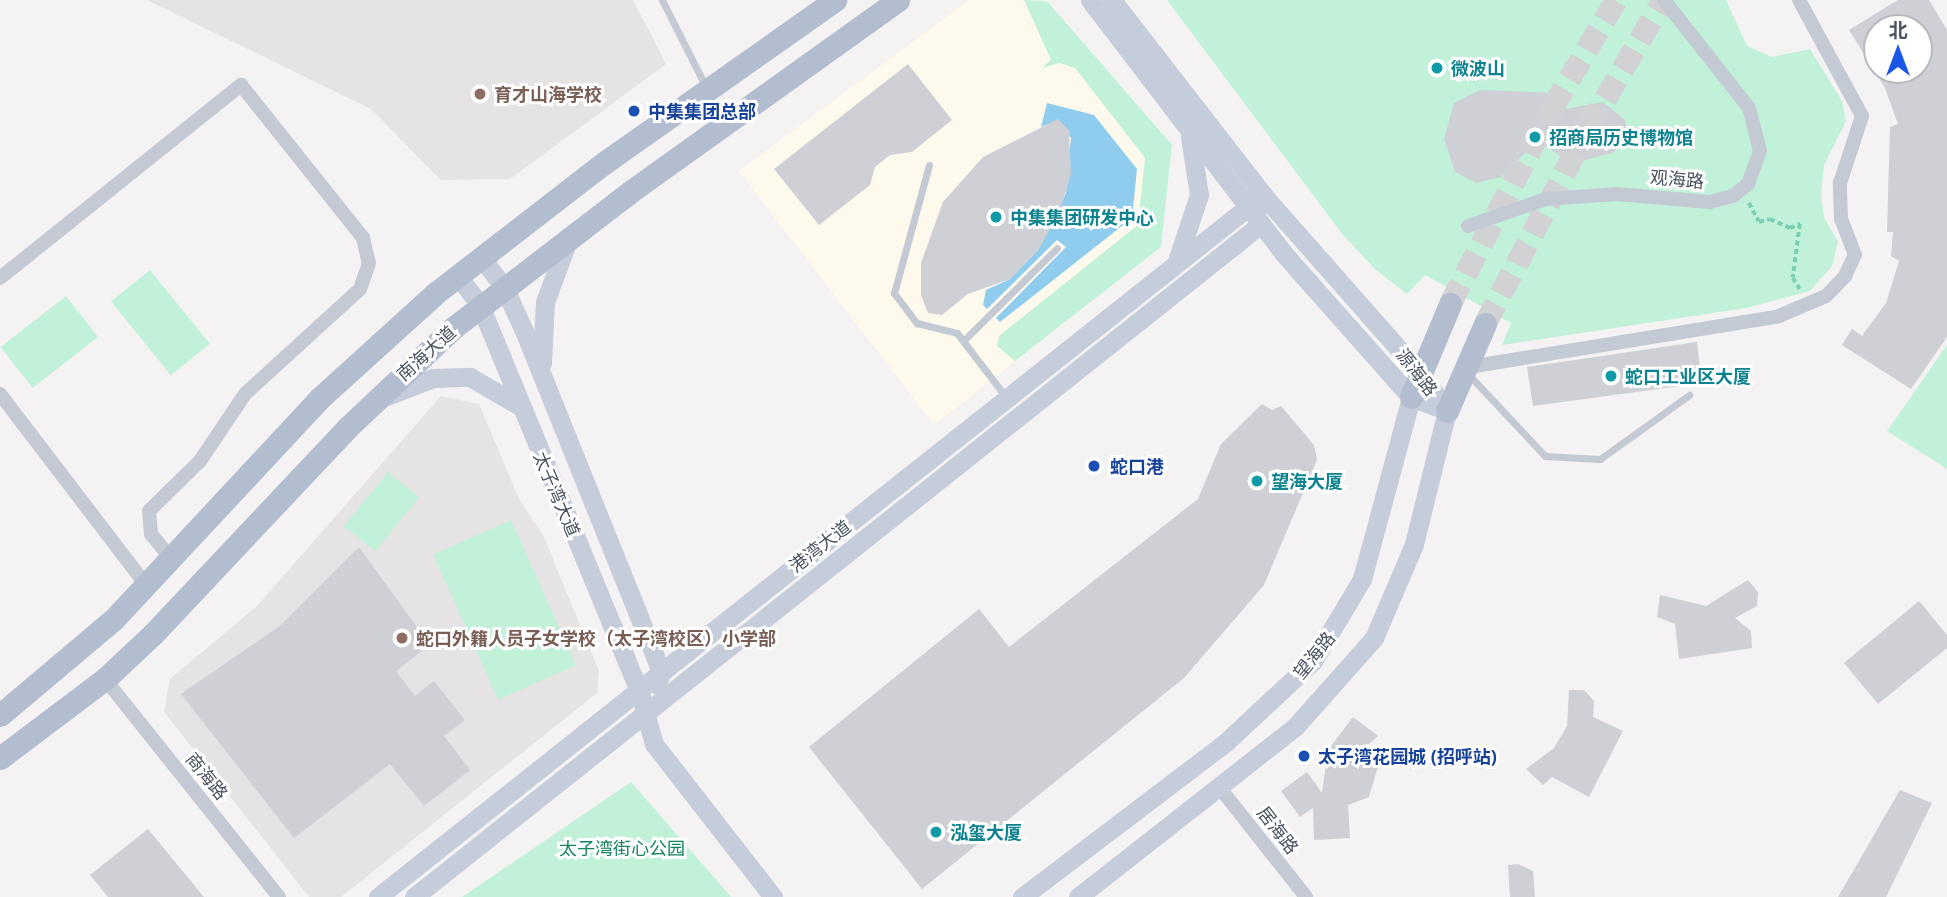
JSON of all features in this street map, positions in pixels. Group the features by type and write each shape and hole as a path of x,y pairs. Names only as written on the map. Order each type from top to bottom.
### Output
{"main road":[{"path":"0,715 49,679 147,586 173,561 320,398 458,276 708,90 835,0"},
{"name":"南海大道","path":"0,758 105,679 373,402 480,305 569,237 898,0"},
{"name":"源海路","path":"1090,0 1186,127 1420,373 1447,411"},
{"name":"源海路","path":"1112,0 1255,201"},
{"path":"1174,265 1187,244 1199,195 1186,127"},
{"path":"1255,201 1261,224"},
{"name":"港湾大道","path":"378,897 1255,201"},
{"name":"源海路","path":"1261,224 1411,397 1447,411"},
{"name":"港湾大道","path":"414,897 644,717 1261,224"},
{"path":"544,382 541,320 569,237"},
{"name":"太子湾大道","path":"481,257 504,287 661,672"},
{"name":"太子湾大道","path":"458,276 480,305 639,690 644,717 654,744 773,897"},
{"name":"望海路","path":"1022,897 1226,742 1313,661 1362,579 1411,397 1450,304"},
{"name":"望海路","path":"1079,897 1294,727 1374,638 1414,544 1447,411 1463,368 1485,324"},
{"path":"373,402 412,383 451,376 489,384 520,406"},
{"path":"644,717 661,672"}],"street":[{"path":"1664,0 1739,92 1756,125 1759,163 1742,190"},
{"path":"1463,368 1756,321 1804,308 1826,296 1852,264 1853,247 1841,219 1840,183 1862,116 1799,0"},
{"path":"0,278 241,85 363,238 369,263 360,289 245,394 200,461 149,511 150,534 173,561"},
{"name":"观海路","path":"1468,226 1506,209 1562,197 1710,202 1742,190"},
{"path":"0,394 147,586"},
{"name":"商海路","path":"105,679 279,897"},
{"name":"居海路","path":"1220,788 1306,897"}],"lane":[{"path":"662,0 708,90"},
{"path":"929,165 894,293 917,323 957,333 1006,398"},
{"path":"963,341 1057,248"},
{"path":"1463,368 1545,456 1600,459 1689,395"}],"path":[{"path":"1742,190 1759,222 1770,219 1790,228 1800,224 1793,278 1804,308"}],"shaded area":[{"name":"育才山海学校","path":"147,0 633,0 666,64 510,179 441,180 371,109"},
{"path":"969,0 1046,0 1172,145 1161,247 934,425 739,171"},
{"name":"蛇口外籍人员子女学校（太子湾校区）小学部","path":"441,396 479,404 519,499 543,535 599,671 597,693 341,897 309,897 164,712 170,679 257,606"}],"green space":[{"path":"1024,0 1047,1 1172,145 1161,247 1015,361 997,346 999,336 1138,225 1145,158 1075,68 1059,63 1042,68 1051,60"},
{"path":"1167,0 1726,0 1747,46 1772,57 1810,49 1842,101 1846,121 1824,165 1821,195 1824,217 1838,242 1832,266 1810,291 1746,308 1502,345 1511,323 1425,275 1407,294 1376,270 1343,235"},
{"path":"150,270 210,344 171,375 111,301"},
{"path":"66,296 98,337 33,388 1,347"},
{"path":"1947,345 1947,469 1887,431"},
{"path":"388,472 419,497 375,552 344,526"},
{"path":"511,520 576,665 498,700 433,555"},
{"name":"太子湾街心公园","path":"631,782 731,897 462,897"}],"water":[{"path":"1047,103 1094,115 1137,169 1132,218 1000,322 996,318 1066,247 1057,240 987,309 983,305 986,290 1010,279 1038,250 1066,193 1071,138 1058,120 1041,127"}],"building":[{"path":"1898,0 1929,0 1947,30 1947,337 1911,389 1842,345 1852,329 1862,336 1886,303 1899,261 1891,256 1893,232 1887,232 1890,127 1898,124 1883,84 1933,84 1933,14 1875,14"},
{"path":"1863,21 1863,53 1849,30"},
{"path":"908,64 952,120 912,152 890,155 875,167 870,185 819,225 774,169"},
{"name":"招商局历史博物馆","path":"1480,90 1556,93 1565,109 1603,102 1625,120 1628,136 1613,153 1581,161 1564,159 1538,140 1501,177 1476,183 1455,172 1444,139 1454,103"},
{"name":"中集集团研发中心","path":"1058,119 1069,130 1071,174 1059,214 1038,250 1010,279 968,294 942,315 928,313 921,295 921,263 943,202 983,157"},
{"name":"蛇口工业区大厦","path":"1697,342 1700,368 1693,369 1695,384 1533,406 1527,367"},
{"path":"1262,404 1272,410 1281,406 1314,445 1317,460 1264,585 1184,678 922,889 809,747 979,609 1009,647 1198,499 1221,444"},
{"path":"359,547 430,645 396,671 415,696 434,681 465,720 444,736 470,770 424,806 390,764 294,838 181,694 281,625"},
{"path":"1748,580 1758,592 1757,606 1735,618 1751,631 1752,648 1679,659 1675,624 1657,617 1660,595 1706,606"},
{"path":"1919,601 1947,635 1947,648 1878,704 1844,663"},
{"path":"1569,690 1584,690 1594,701 1593,717 1623,731 1589,797 1552,777 1543,785 1526,769 1554,748 1567,726"},
{"path":"1353,717 1378,736 1352,759 1378,767 1369,797 1348,805 1350,838 1314,840 1313,808 1300,817 1281,791 1307,772 1322,793 1328,750"},
{"path":"1900,790 1932,803 1886,897 1838,897"},
{"path":"148,829 204,897 108,897 90,875"},
{"path":"1518,864 1533,871 1535,897 1510,897 1508,865"}],"tunnel":[{"path":"1450,304 1552,108 1616,0"},
{"path":"1485,324 1588,128 1663,0"}],"place":[{"name":"微波山","path":"1437,68"},
{"name":"育才山海学校","path":"480,94"},
{"name":"中集集团总部","path":"634,111"},
{"name":"招商局历史博物馆","path":"1535,137"},
{"name":"中集集团研发中心","path":"996,217"},
{"name":"蛇口工业区大厦","path":"1611,376"},
{"name":"蛇口港","path":"1094,466"},
{"name":"望海大厦","path":"1257,481"},
{"name":"蛇口外籍人员子女学校（太子湾校区）小学部","path":"402,638"},
{"name":"太子湾花园城 (招呼站)","path":"1304,756"},
{"name":"泓玺大厦","path":"936,832"}]}
